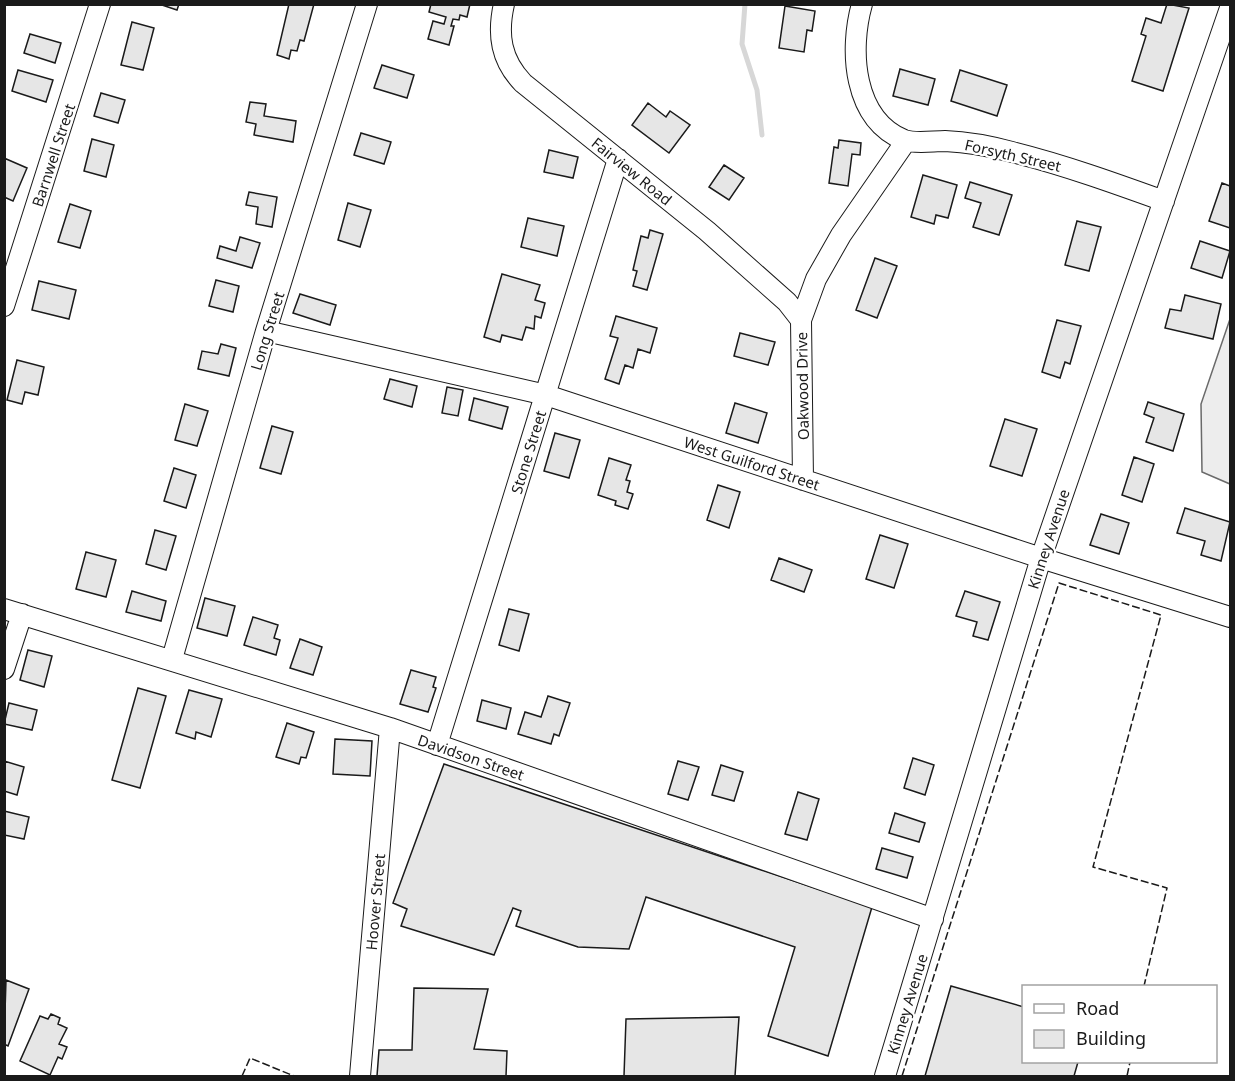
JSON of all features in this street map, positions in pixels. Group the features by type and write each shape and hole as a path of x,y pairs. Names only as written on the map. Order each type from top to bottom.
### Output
{"street":[{"name":"Barnwell Street","path":"4,306 100,4"},
{"name":"Long Street","path":"172,659 266,331 367,4"},
{"name":"Fairview Road","path":"504,4 500,30 501,46 512,71 523,83 734,255 787,302 801,320"},
{"path":"862,4 857,22 858,78 868,109 886,129 906,141"},
{"name":"Kinney Avenue","path":"885,1077 1041,558 1230,8"},
{"name":"Forsyth Street","path":"906,141 947,141 1011,151 1062,165 1164,201"},
{"name":"Oakwood Drive","path":"803,480 801,320 816,279 841,235 906,141"},
{"name":"Stone Street","path":"437,745 618,159"},
{"name":"West Guilford Street","path":"266,331 546,395 1041,558 1230,617"},
{"path":"4,669 13,611"},
{"name":"Davidson Street","path":"13,611 390,728 933,919"},
{"name":"Hoover Street","path":"360,1077 390,728"}],"shaded area":[{"path":"1230,319 1230,484 1202,472 1201,404"}],"building":[{"path":"159,4 179,4 177,10"},
{"path":"289,4 314,4 304,41 300,40 297,51 291,50 289,59 277,55"},
{"path":"431,4 470,4 467,17 460,15 459,20 453,19 451,26 454,26 449,45 428,39 433,21 444,24 446,17 429,12"},
{"path":"1167,4 1189,8 1163,91 1132,81 1146,36 1141,34 1146,18 1161,23"},
{"path":"785,6 815,11 812,31 807,30 804,52 779,48"},
{"path":"132,22 154,28 143,70 121,65"},
{"path":"30,34 61,43 55,63 24,53"},
{"path":"382,65 414,75 407,98 374,88"},
{"path":"900,69 935,79 928,105 893,96"},
{"path":"18,70 53,80 46,102 12,91"},
{"path":"960,70 1007,85 997,116 951,101"},
{"path":"101,93 125,100 118,123 94,116"},
{"path":"250,102 266,104 264,116 296,121 293,142 254,135 256,124 246,122"},
{"path":"648,103 666,117 670,111 690,125 669,153 632,125"},
{"path":"361,133 391,142 384,164 354,155"},
{"path":"92,139 114,145 106,177 84,171"},
{"path":"839,140 861,143 860,155 852,154 848,186 829,183 834,147 838,148"},
{"path":"549,150 578,157 573,178 544,172"},
{"path":"4,158 27,168 13,201 4,197"},
{"path":"724,165 744,178 729,200 709,187"},
{"path":"923,175 957,185 948,218 936,215 934,224 911,217"},
{"path":"970,182 1012,195 999,235 973,227 981,203 965,198"},
{"path":"1222,183 1230,186 1230,228 1209,221"},
{"path":"249,192 277,197 272,227 256,224 258,207 246,205"},
{"path":"348,203 371,210 360,247 338,240"},
{"path":"70,204 91,211 80,248 58,242"},
{"path":"528,218 564,226 557,256 521,247"},
{"path":"1077,221 1101,227 1089,271 1065,265"},
{"path":"650,230 663,234 647,290 633,286 637,271 633,270 641,236 648,238"},
{"path":"240,237 260,243 252,268 217,258 220,246 236,251"},
{"path":"1200,241 1230,251 1222,278 1191,268"},
{"path":"875,258 897,266 877,318 856,310"},
{"path":"502,274 540,285 535,300 545,303 541,318 535,316 534,329 526,327 522,340 502,335 500,342 484,337"},
{"path":"216,280 239,286 233,312 209,306"},
{"path":"39,281 76,290 69,319 32,310"},
{"path":"300,294 336,305 330,325 293,313"},
{"path":"1185,295 1221,304 1213,339 1165,328 1170,309 1181,311"},
{"path":"616,316 657,328 650,353 638,349 633,368 625,365 619,384 605,379 618,338 610,336"},
{"path":"1057,320 1081,326 1070,364 1065,362 1060,378 1042,372"},
{"path":"740,333 775,342 768,365 734,356"},
{"path":"221,344 236,348 229,376 198,369 202,351 218,354"},
{"path":"17,360 44,367 38,395 25,392 22,404 7,400"},
{"path":"390,379 417,386 412,407 384,399"},
{"path":"447,387 463,390 458,416 442,413"},
{"path":"474,398 508,407 502,429 469,420"},
{"path":"1148,402 1184,414 1173,451 1146,442 1154,418 1144,414"},
{"path":"735,403 767,413 758,443 726,433"},
{"path":"185,404 208,411 197,446 175,440"},
{"path":"1005,419 1037,429 1022,476 990,466"},
{"path":"272,426 293,432 281,474 260,468"},
{"path":"555,433 580,440 569,478 544,471"},
{"path":"1134,457 1154,464 1142,502 1122,495"},
{"path":"609,458 631,465 626,480 630,481 627,492 633,494 628,509 615,505 616,501 598,495"},
{"path":"174,468 196,475 186,508 164,501"},
{"path":"718,485 740,492 729,528 707,520"},
{"path":"1185,508 1230,522 1221,561 1201,555 1205,541 1177,533"},
{"path":"1101,514 1129,523 1119,554 1090,545"},
{"path":"155,530 176,536 166,570 146,564"},
{"path":"880,535 908,544 894,588 866,579"},
{"path":"86,552 116,560 106,597 76,589"},
{"path":"779,558 812,570 804,592 771,580"},
{"path":"132,591 166,601 161,621 126,612"},
{"path":"965,591 1000,602 988,640 973,636 977,622 956,616"},
{"path":"205,598 235,606 227,636 197,628"},
{"path":"509,609 529,614 519,651 499,645"},
{"path":"253,617 278,625 274,638 280,640 276,655 244,645"},
{"path":"300,639 322,647 313,675 290,668"},
{"path":"28,650 52,656 44,687 20,680"},
{"path":"411,670 436,677 433,687 436,688 428,712 400,704"},
{"path":"138,688 166,696 140,788 112,780"},
{"path":"189,690 222,699 211,737 196,732 195,739 176,733"},
{"path":"548,696 570,703 559,736 554,734 551,744 518,734 525,712 541,717"},
{"path":"482,700 511,708 506,729 477,721"},
{"path":"9,703 37,710 32,730 4,724"},
{"path":"287,723 314,732 306,758 301,757 299,764 276,757"},
{"path":"335,739 372,741 370,776 333,774"},
{"path":"913,758 934,765 925,795 904,788"},
{"path":"4,761 24,767 17,795 4,791"},
{"path":"678,761 699,767 688,800 668,794"},
{"path":"444,764 872,907 828,1056 768,1036 795,947 646,897 629,949 578,947 516,926 521,911 513,908 494,955 401,926 407,909 393,903"},
{"path":"721,765 743,772 734,801 712,795"},
{"path":"798,792 819,799 807,840 785,834"},
{"path":"4,811 29,817 24,839 4,835"},
{"path":"895,813 925,823 919,842 889,833"},
{"path":"882,848 913,857 907,878 876,869"},
{"path":"6,980 29,989 8,1046 4,1044"},
{"path":"951,986 1022,1006 1022,1063 1078,1063 1074,1076 925,1076"},
{"path":"414,988 488,989 474,1049 507,1051 506,1076 377,1076 379,1050 412,1050"},
{"path":"51,1014 60,1018 58,1024 67,1028 59,1044 67,1047 62,1059 58,1057 50,1075 20,1061 40,1016 48,1019"},
{"path":"739,1017 735,1076 624,1076 626,1019"}],"waterway":[{"path":"745,4 742,44 757,90 762,135"}],"fence":[{"path":"902,1076 1059,583 1161,615 1093,867 1167,888 1144,985"},
{"path":"242,1076 250,1058 294,1076"},
{"path":"1127,1076 1130,1063"}]}
